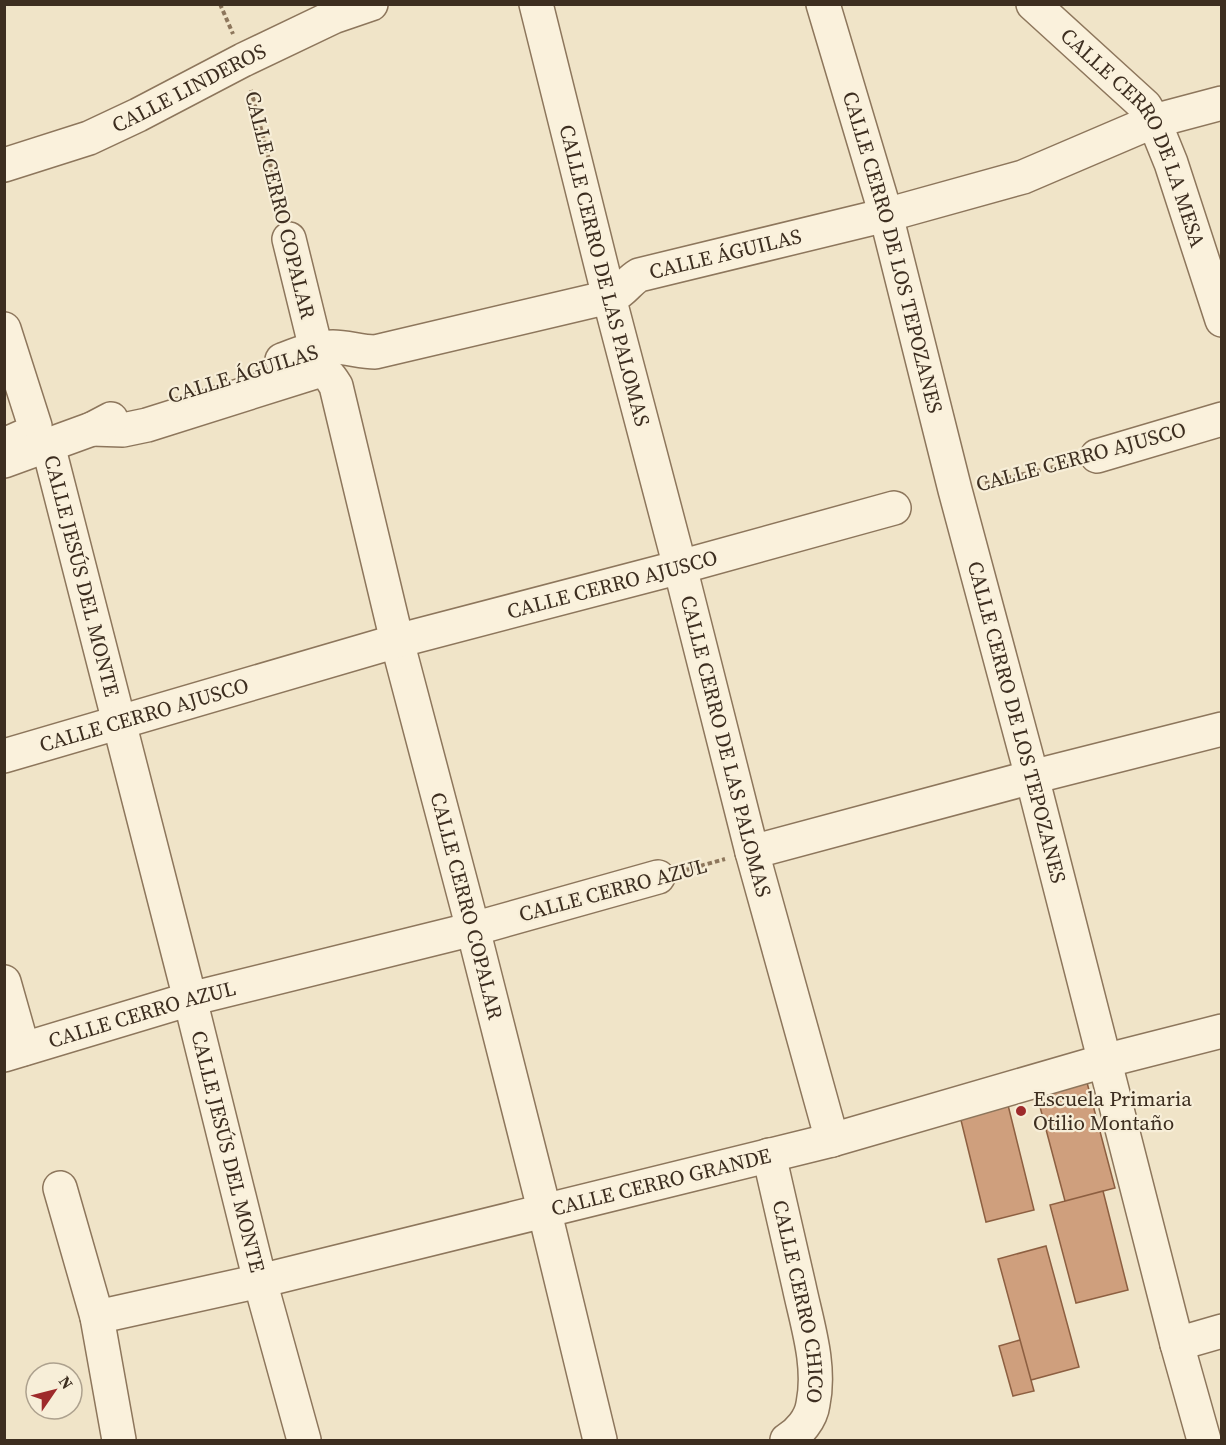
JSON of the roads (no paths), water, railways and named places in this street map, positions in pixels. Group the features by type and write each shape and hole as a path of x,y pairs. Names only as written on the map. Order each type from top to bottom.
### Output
{"street":[{"name":"CALLE LINDEROS","path":"4,165 89,138 333,17 371,4"},
{"name":"CALLE CERRO DE LAS PALOMAS","path":"536,4 752,852 832,1140"},
{"name":"CALLE CERRO DE LOS TEPOZANES","path":"823,4 886,215 1177,1344 1204,1440"},
{"name":"CALLE CERRO DE LA MESA","path":"1033,4 1145,106 1154,121 1171,163 1221,320"},
{"name":"CALLE ÁGUILAS","path":"4,461 93,429 136,407 322,362 333,347 375,352 609,297 621,292 639,275 886,215 1023,177 1154,121 1221,103"},
{"name":"CALLE CERRO COPALAR","path":"289,239 322,362 336,386 397,641 473,929 600,1440"},
{"name":"CALLE JESÚS DEL MONTE","path":"4,329 35,426 31,433 4,445"},
{"name":"CALLE CERRO AJUSCO","path":"1097,456 1221,419"},
{"name":"CALLE JESÚS DEL MONTE","path":"48,445 260,1281 303,1440"},
{"name":"CALLE CERRO AJUSCO","path":"4,756 397,641 894,508"},
{"path":"752,852 1221,729"},
{"name":"CALLE CERRO AZUL","path":"14,1052 190,999 473,929 658,877"},
{"path":"4,982 14,1052"},
{"name":"CALLE CERRO GRANDE","path":"97,1317 260,1281 544,1209 832,1140 1104,1061 1221,1031"},
{"name":"CALLE CERRO CHICO","path":"770,1155 812,1345 815,1377 813,1405 808,1418 796,1435 787,1440"},
{"path":"60,1188 97,1317 119,1440"},
{"path":"1177,1344 1221,1331"}],"place":[{"name":"Escuela Primaria Otilio Montaño","path":"1021,1111"}]}
